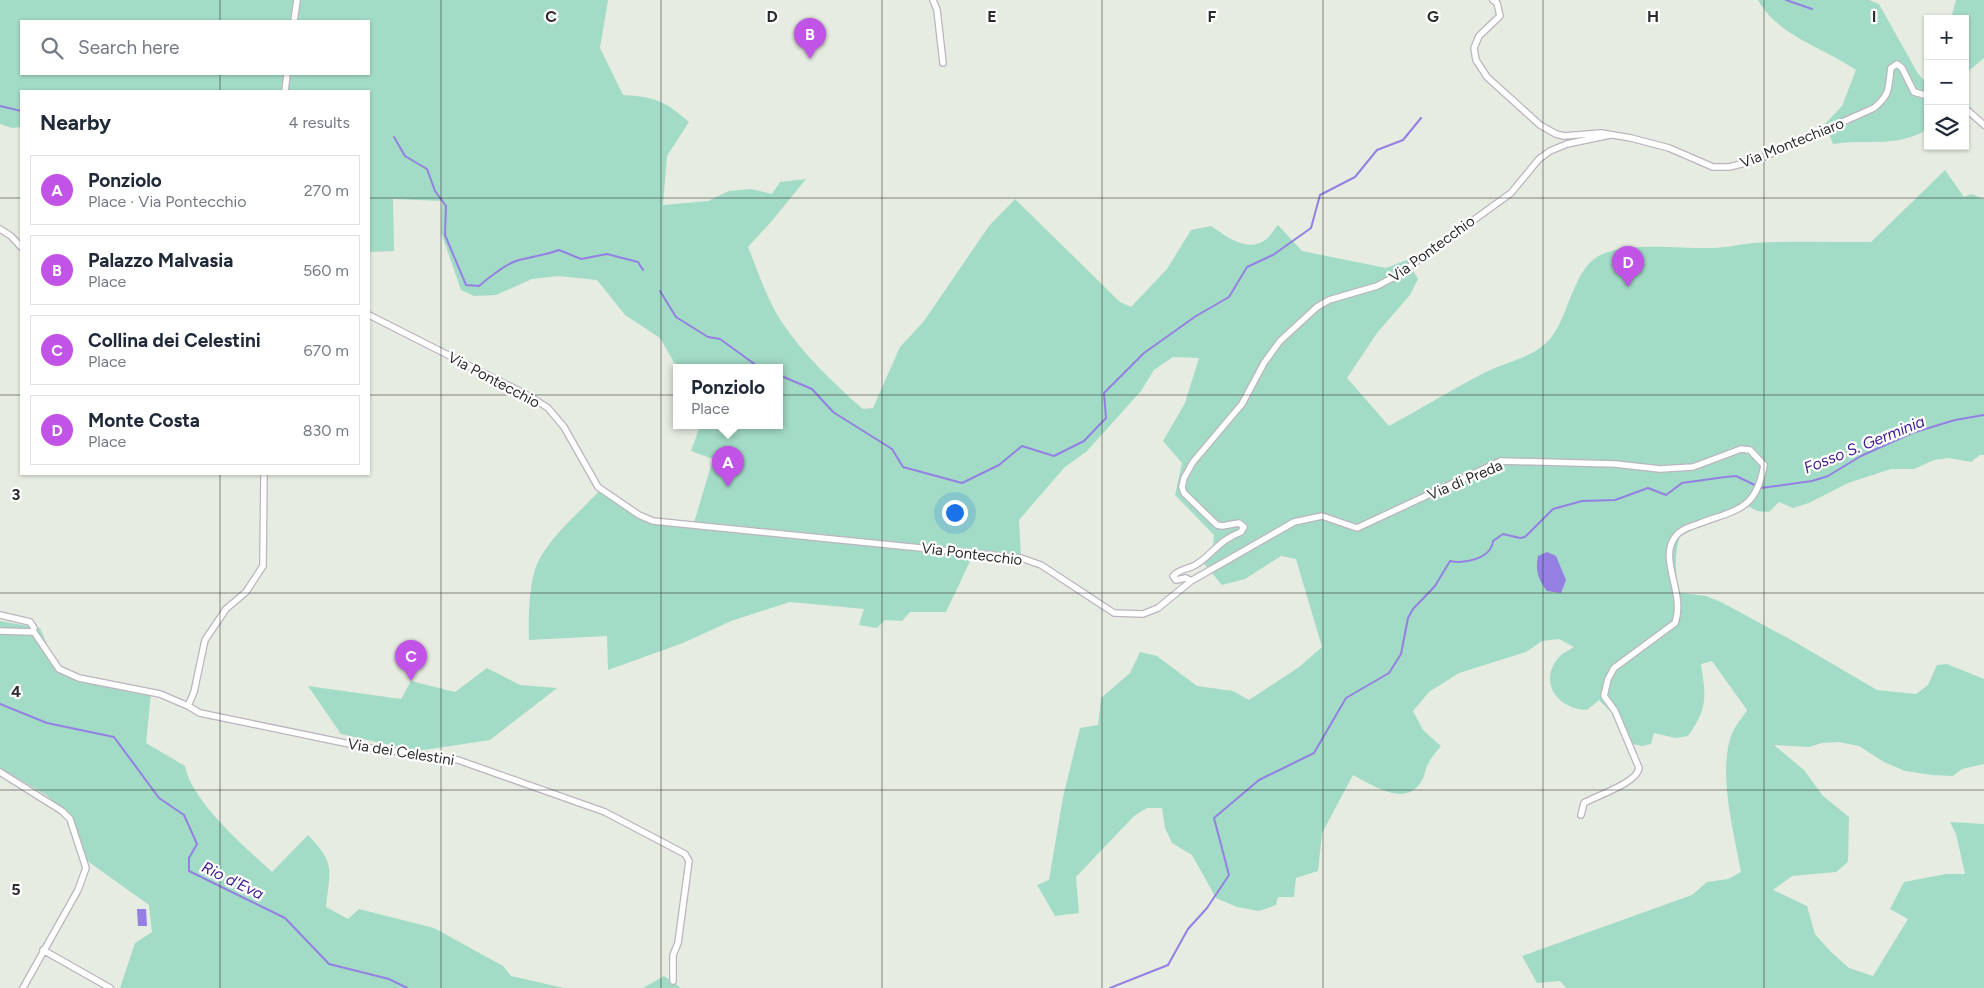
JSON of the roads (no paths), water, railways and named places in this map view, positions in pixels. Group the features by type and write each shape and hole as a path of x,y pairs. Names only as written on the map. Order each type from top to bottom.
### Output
{"street":[{"path":"294,20 297,0"},
{"path":"933,0 937,10 943,63"},
{"name":"Via Montechiaro","path":"1493,0 1497,3 1500,16 1480,36 1474,48 1476,60 1487,77 1540,125 1556,134 1564,136 1601,133 1631,138 1669,148 1714,167 1730,168 1757,160 1874,108 1885,99 1889,92 1891,68 1897,64 1902,68 1914,92 1924,95"},
{"path":"285,90 287,75"},
{"path":"1969,112 1984,125"},
{"name":"Via Pontecchio","path":"370,316 542,404 564,427 598,487 639,515 653,521 1021,558 1040,565 1114,613 1143,614 1158,608 1191,581 1186,578 1176,580 1173,576 1176,573 1198,564 1226,538 1241,532 1244,527 1239,523 1222,526 1217,524 1184,493 1182,486 1184,478 1193,462 1242,404 1264,363 1280,341 1317,307 1329,300 1378,286 1398,275 1511,193 1539,159 1550,151 1567,144 1610,135"},
{"path":"0,229 11,236 20,246"},
{"name":"Via di Preda","path":"1191,581 1294,522 1322,516 1357,528 1502,461 1668,468 1693,467 1742,449 1750,450 1764,465 1759,487 1753,499 1742,507 1681,530 1673,539 1669,556 1679,602 1675,623 1614,668 1608,679 1604,696 1615,711 1639,768 1638,774 1631,782 1602,793 1584,803 1581,814"},
{"path":"188,706 194,692 205,640 226,609 246,592 263,566 264,475"},
{"path":"0,615 30,622 34,628 33,631 0,630"},
{"name":"Via dei Celestini","path":"33,631 59,669 79,678 160,694 200,713 364,747 458,760 604,812 684,854 689,861 689,868 678,943 673,955 673,981"},
{"path":"0,772 62,811 70,819 86,868 78,890 22,988"},
{"path":"43,950 110,988"}],"waterway":[{"path":"1786,0 1812,9"},
{"path":"0,106 20,111"},
{"path":"783,377 812,389 833,412 892,449 903,467 962,483 999,465 1022,446 1054,456 1084,441 1106,418 1104,393 1144,353 1196,316 1229,297 1247,267 1273,255 1311,228 1320,195 1355,177 1377,150 1403,140 1421,118"},
{"path":"394,137 405,156 427,169 435,191 446,206 445,235 466,285 479,286 497,272 516,261 559,250 581,259 607,254 638,262 643,270"},
{"path":"660,291 676,317 708,337 720,339 754,364"},
{"name":"Fosso S. Germinia","path":"1110,988 1168,965 1188,929 1207,908 1229,875 1214,818 1259,780 1314,753 1346,698 1389,673 1401,654 1408,618 1413,609 1435,586 1450,561 1469,561 1482,556 1491,547 1493,541 1503,534 1520,538 1525,537 1553,509 1582,501 1615,500 1648,488 1666,495 1682,483 1736,476 1761,488 1812,481 1828,476 1861,456 1912,433 1955,420 1984,415"},
{"name":"Rio d'Eva","path":"0,704 47,723 114,737 159,798 184,815 197,844 189,858 189,871 285,918 329,964 389,979 407,988"}],"place":[{"name":"Palazzo Malvasia","path":"810,59"},
{"name":"Monte Costa","path":"1628,287"},
{"name":"Ponziolo","path":"728,487"},
{"name":"Collina dei Celestini","path":"411,681"}]}
